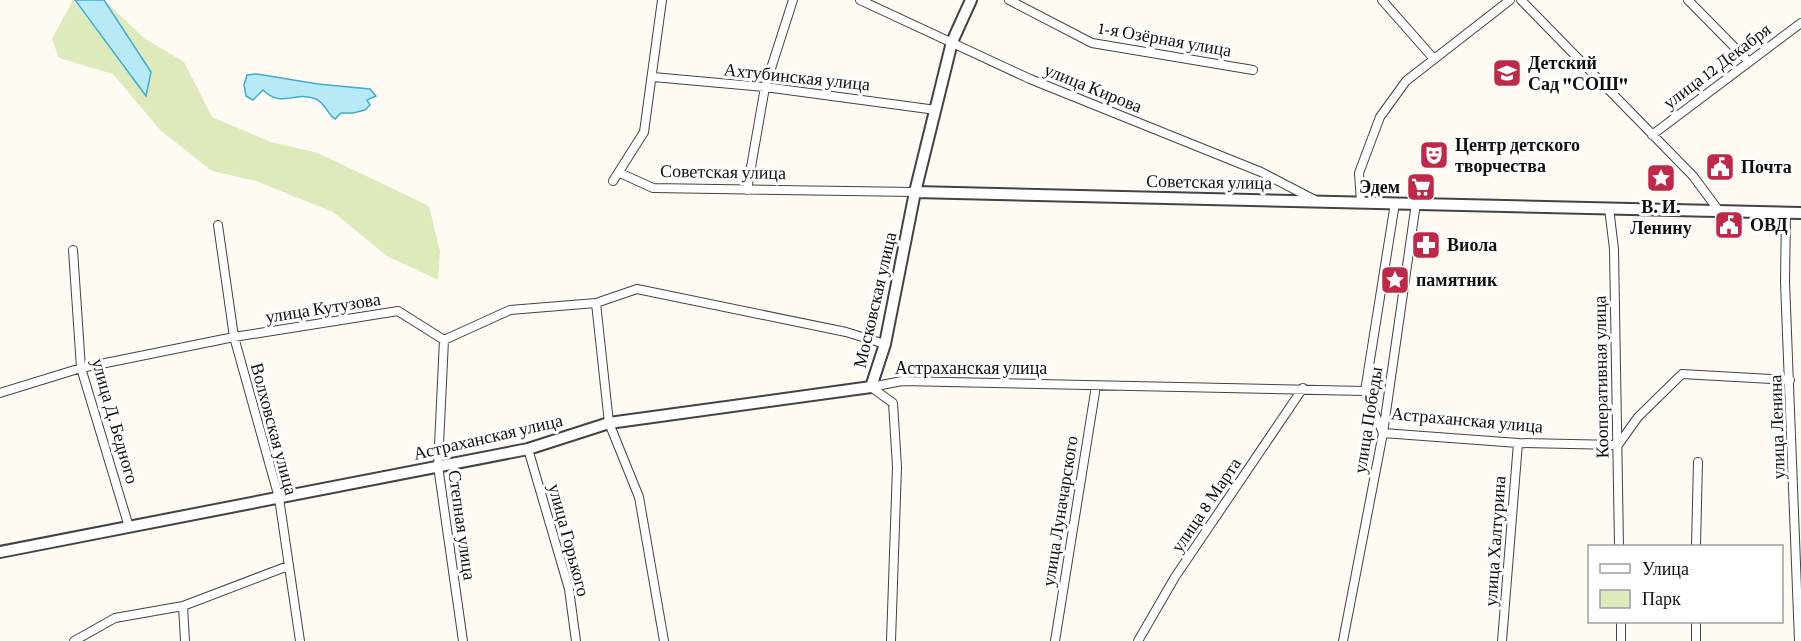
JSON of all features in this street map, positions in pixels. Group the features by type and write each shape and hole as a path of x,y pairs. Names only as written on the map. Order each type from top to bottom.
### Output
{"street":[{"path":"613,182 644,132 662,0"},
{"path":"747,190 765,87 793,0"},
{"name":"улица Кирова","path":"860,0 1030,79 1261,172 1316,201"},
{"name":"Московская улица","path":"891,641 897,467 893,403 871,387 885,344 915,192 952,42 971,0"},
{"name":"1-я Озёрная улица","path":"1009,0 1092,43 1253,70"},
{"path":"1382,0 1434,59"},
{"path":"1361,202 1359,173 1380,117 1406,81 1510,0"},
{"path":"1521,0 1693,176 1719,211"},
{"path":"1688,0 1748,61"},
{"name":"улица 12 Декабря","path":"1652,135 1801,23"},
{"name":"Ахтубинская улица","path":"653,77 765,87 936,110"},
{"name":"Советская улица","path":"620,173 653,188 1801,213"},
{"name":"улица Победы","path":"1365,391 1395,203"},
{"name":"улица Победы","path":"1343,641 1383,433 1416,203"},
{"name":"Кооперативная улица","path":"1609,208 1614,249 1619,545"},
{"name":"улица Ленина","path":"1786,212 1799,641"},
{"name":"Волховская улица","path":"218,225 234,337 279,498 300,641"},
{"name":"улица Д. Бедного","path":"73,250 81,368 129,527"},
{"path":"444,340 510,310 596,303 637,289 846,332 885,344"},
{"path":"596,303 609,423 639,497 664,641"},
{"name":"улица Кутузова","path":"0,393 81,368 234,337 398,311 444,340"},
{"name":"Степная улица","path":"444,340 438,466 463,641"},
{"path":"1618,445 1638,417 1682,374 1790,380"},
{"name":"Астраханская улица","path":"0,552 528,449 609,423 902,381 1365,391 1383,433 1518,443 1618,445"},
{"name":"улица Луначарского","path":"1055,641 1095,386"},
{"name":"улица 8 Марта","path":"1138,641 1175,577 1303,388"},
{"name":"улица Халтурина","path":"1502,641 1518,443"},
{"name":"улица Горького","path":"528,449 569,589 576,641"},
{"path":"1696,545 1698,462"},
{"path":"74,641 115,618 183,606 288,566"},
{"path":"183,606 184,641"},
{"path":"1621,623 1621,641"},
{"path":"1696,623 1696,641"}],"green space":[{"path":"73,0 146,95 151,72 104,0 144,38 184,62 212,117 271,142 318,153 429,206 440,251 438,280 387,256 333,212 256,181 212,171 161,131 113,74 59,58 52,39"}],"water":[{"path":"75,0 104,0 151,72 146,96"},
{"path":"257,74 318,84 370,89 376,96 367,100 370,105 365,110 341,113 335,119 316,99 302,96 276,98 263,90 253,100 246,96 244,85 247,75"}],"place":[{"name":"Детский Сад \"СОШ\"","path":"1507,73"},
{"name":"Центр детского творчества","path":"1434,155"},
{"name":"Почта","path":"1720,167"},
{"name":"В. И. Ленину","path":"1661,178"},
{"name":"Эдем","path":"1421,187"},
{"name":"ОВД","path":"1729,225"},
{"name":"Виола","path":"1426,245"},
{"name":"памятник","path":"1395,280"}]}
